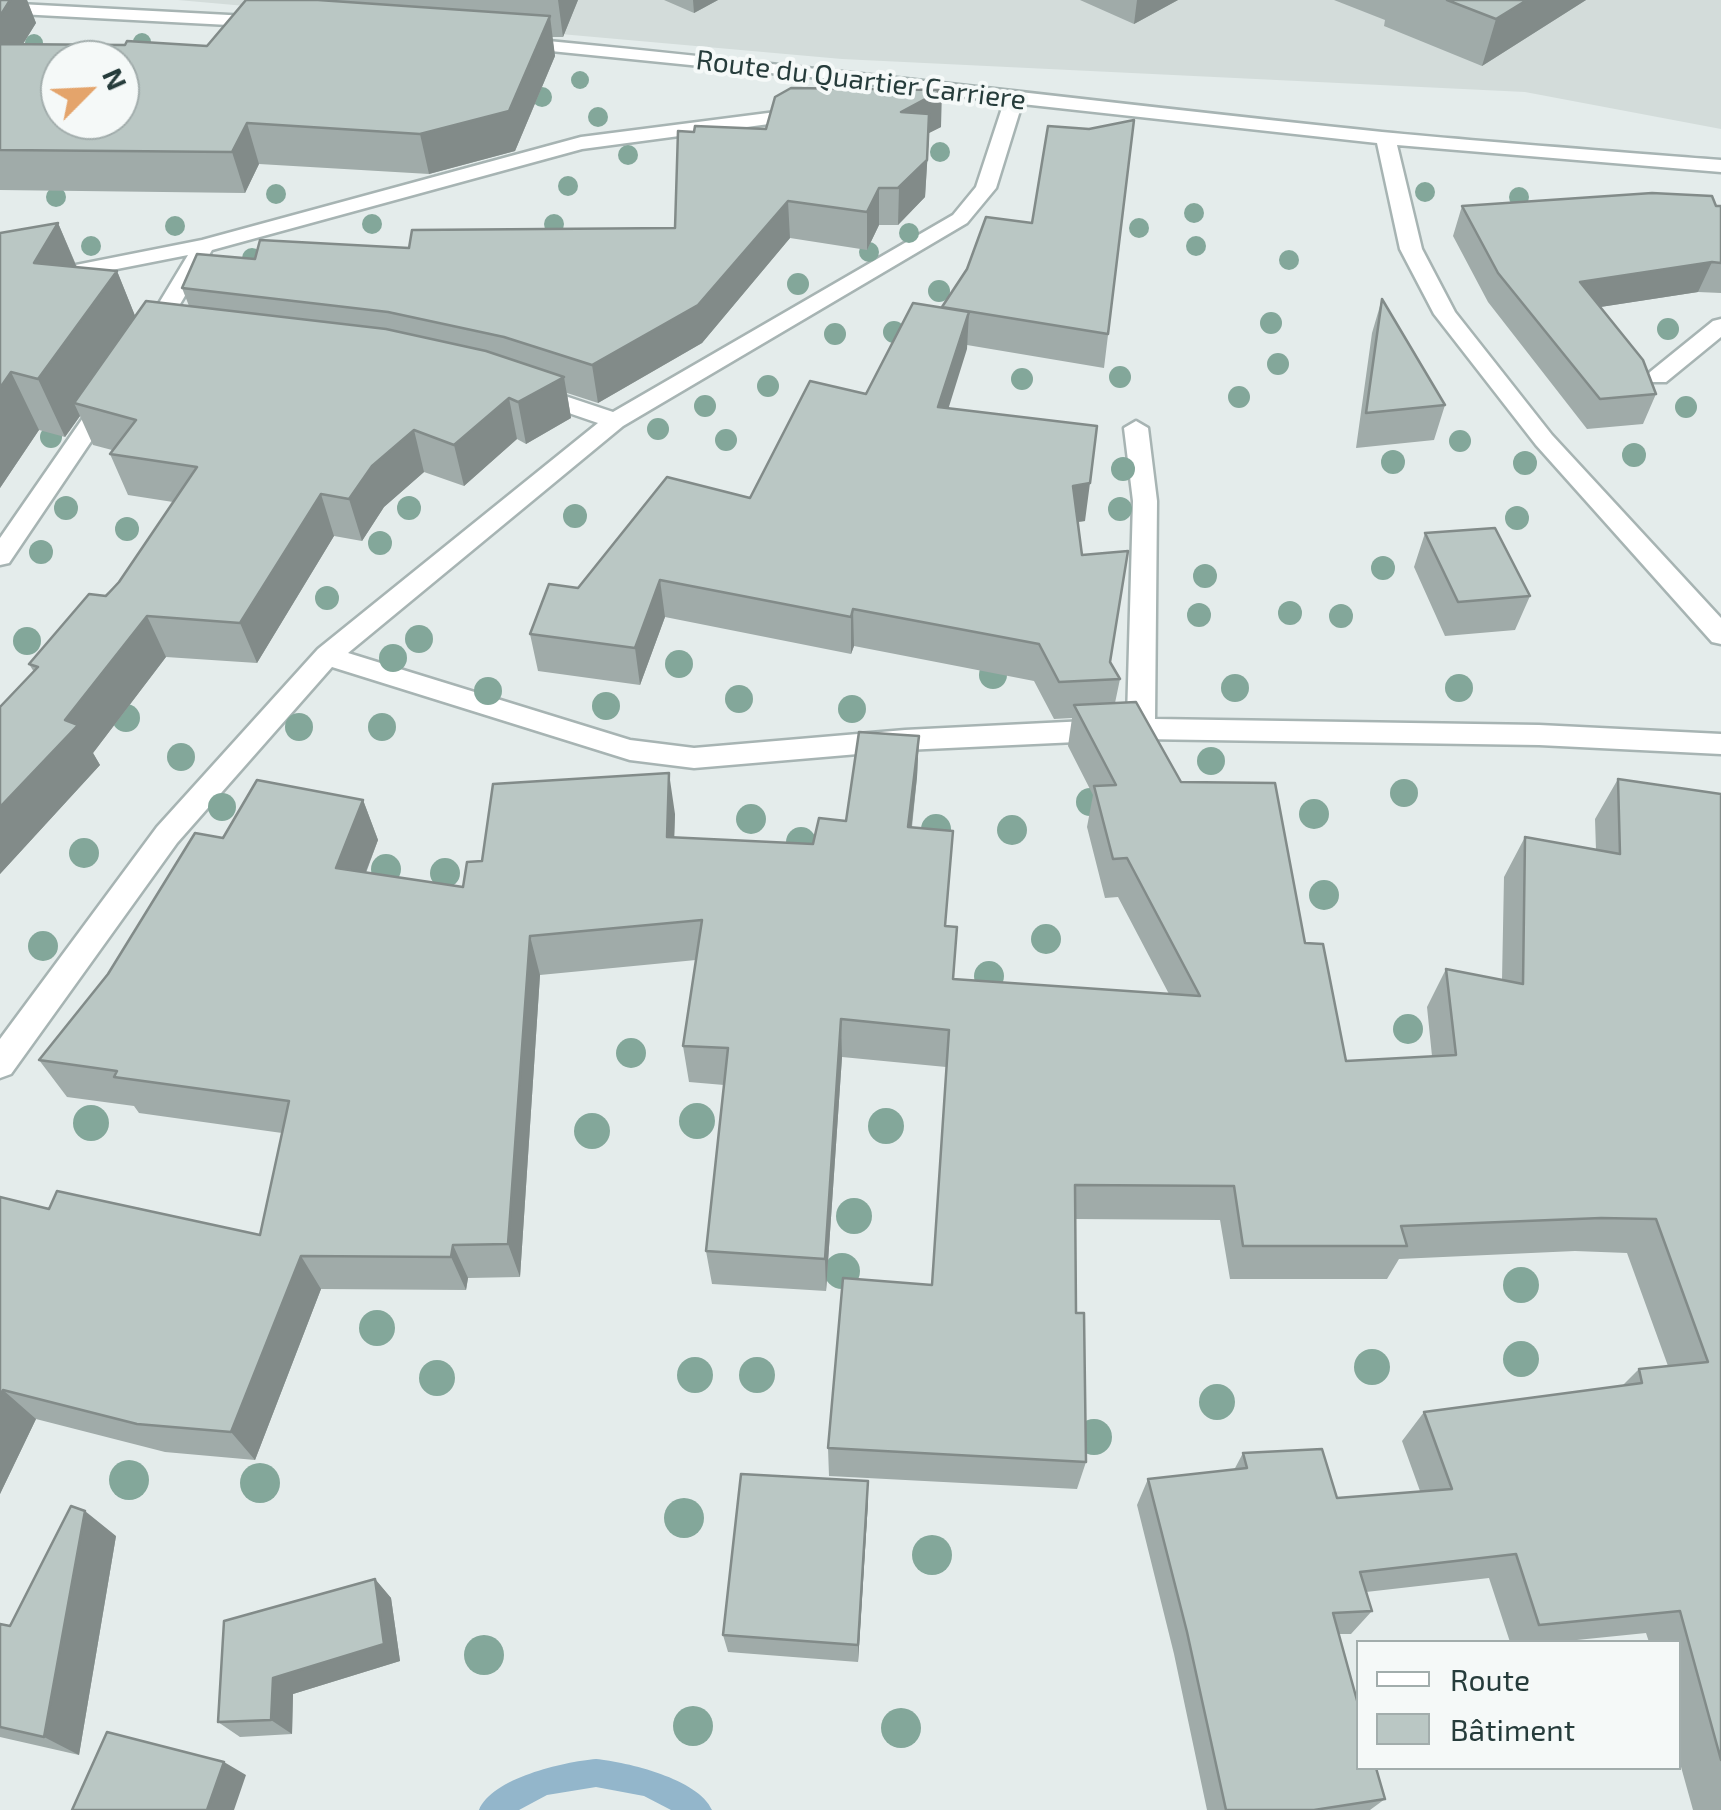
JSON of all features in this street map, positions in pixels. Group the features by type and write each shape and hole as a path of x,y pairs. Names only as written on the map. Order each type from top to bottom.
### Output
{"street":[{"path":"0,8 287,24"},
{"name":"Route du Quartier Carriere","path":"498,41 1386,138 1721,166"},
{"path":"905,104 964,90"},
{"path":"0,1064 167,835 327,656 615,421 960,219 986,188 1015,98"},
{"path":"0,286 204,246 581,143 830,112"},
{"path":"1386,138 1411,249 1445,314 1544,440 1721,635"},
{"path":"0,557 126,372 163,332 204,246"},
{"path":"1658,377 1721,326"},
{"path":"502,383 615,421"},
{"path":"1136,428 1145,500 1141,729"},
{"path":"327,656 630,750 694,758 905,740 1141,729 1539,735 1721,744"}],"shaded area":[{"path":"178,0 1721,0 1721,129 1525,92 842,59"}],"building":[{"path":"0,0 10,0 0,16"},
{"path":"246,0 318,0 550,16 509,111 420,134 247,123 232,152 0,150 0,44 40,44 40,140 140,140 140,42 207,46"},
{"path":"1447,0 1527,0 1496,19"},
{"path":"791,88 942,90 901,112 929,114 927,160 898,188 879,188 867,212 788,201 698,305 592,365 504,337 388,312 182,288 197,254 255,259 260,240 409,248 412,230 675,228 678,131 694,132 695,126 766,129 775,97"},
{"path":"1134,120 1108,334 942,307 967,269 986,217 1032,223 1048,126 1089,129"},
{"path":"1652,193 1712,196 1716,206 1721,206 1721,263 1580,282 1643,360 1656,394 1600,399 1498,273 1462,206"},
{"path":"58,223 34,263 117,271 38,379 11,372 0,388 0,233"},
{"path":"1382,299 1445,405 1366,413"},
{"path":"146,301 386,329 486,351 564,377 518,402 509,398 454,445 414,430 372,466 349,499 321,494 240,623 147,616 65,720 78,725 0,807 0,707 38,667 29,664 89,594 106,596 119,582 197,467 110,454 136,420 74,403"},
{"path":"913,303 969,312 938,407 1097,426 1090,483 1073,486 1082,555 1128,551 1110,662 1120,679 1059,682 1039,644 853,609 851,617 660,580 635,648 530,634 549,584 578,588 667,477 750,498 810,381 866,394"},
{"path":"1495,528 1530,596 1458,602 1425,533"},
{"path":"1136,702 1181,782 1275,783 1305,943 1323,944 1346,1061 1456,1055 1446,969 1523,984 1525,837 1620,854 1618,779 1721,794 1721,1760 1680,1611 1539,1625 1516,1554 1360,1572 1372,1611 1333,1613 1356,1697 1356,1770 1377,1770 1385,1799 1314,1810 1226,1810 1148,1479 1247,1468 1243,1453 1322,1449 1337,1498 1452,1489 1424,1412 1642,1383 1639,1369 1708,1362 1656,1219 1401,1226 1407,1246 1243,1246 1234,1186 1075,1185 1076,1313 1084,1313 1086,1462 828,1448 843,1278 932,1285 949,1030 841,1019 825,1259 706,1251 728,1048 683,1046 702,920 530,936 508,1244 453,1245 451,1257 301,1256 231,1432 137,1424 3,1390 0,1396 0,1197 49,1209 57,1191 260,1235 289,1101 114,1077 117,1071 39,1060 108,974 195,833 223,838 257,780 363,800 336,868 463,887 467,862 482,861 493,784 669,773 667,837 813,844 819,818 846,821 859,732 919,736 908,827 953,831 945,926 957,927 953,979 1200,996 1127,858 1113,859 1094,786 1116,785 1074,705"},
{"path":"741,1474 868,1481 858,1645 723,1635"},
{"path":"71,1506 85,1511 44,1737 0,1727 0,1624 10,1626"},
{"path":"375,1579 384,1644 273,1678 271,1720 218,1722 224,1621"},
{"path":"107,1732 224,1762 207,1810 72,1810"}],"waterway":[{"path":"493,1810 545,1782 596,1773 646,1783 698,1810"}]}
